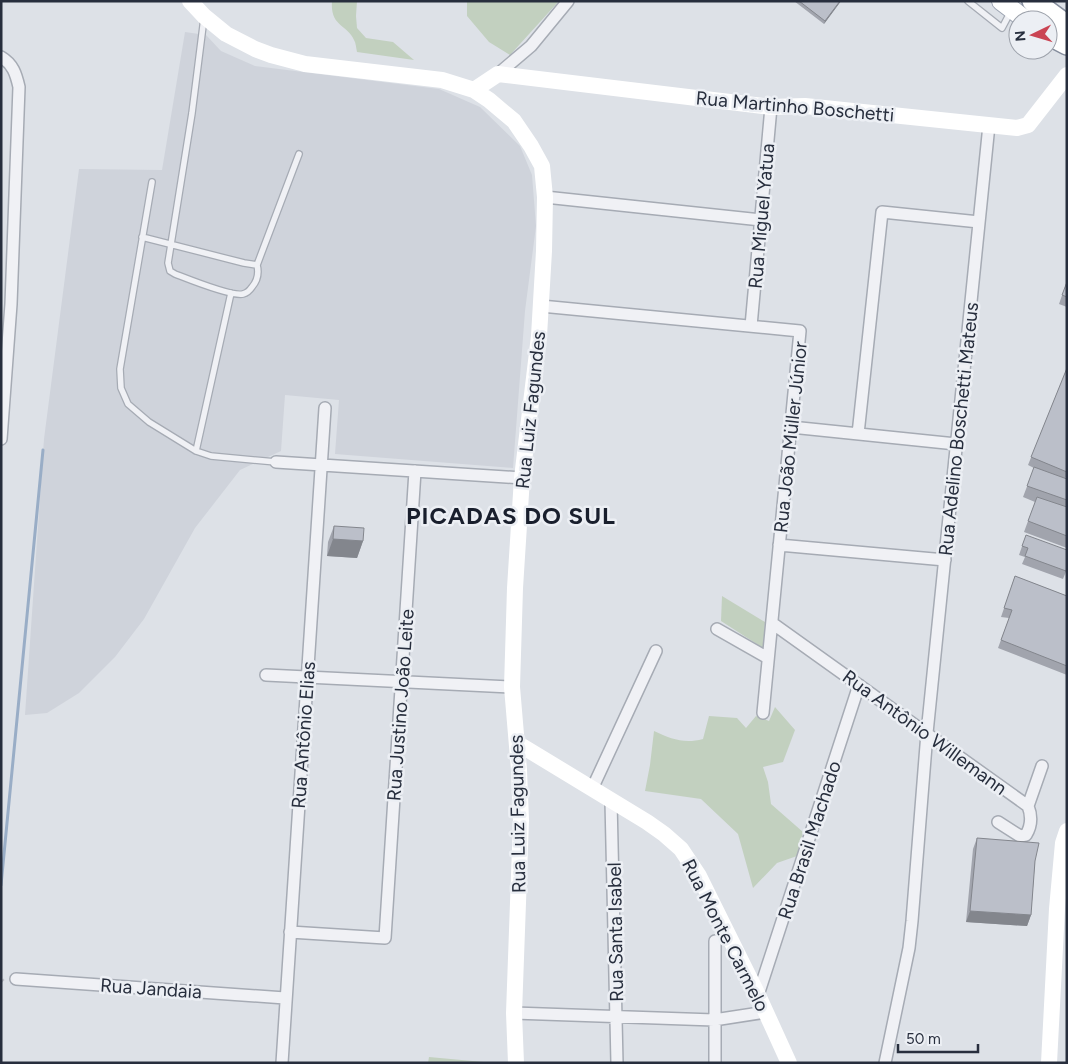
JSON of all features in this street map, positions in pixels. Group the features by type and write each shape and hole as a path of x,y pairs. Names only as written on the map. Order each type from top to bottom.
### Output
{"highway":[{"path":"1034,1 1067,26"}],"main road":[{"name":"Rua Luiz Fagundes","path":"190,1 204,16 226,34 271,56 306,64 442,80 474,90 514,121 542,166 545,197 545,243 539,336 522,478 515,588 512,687 521,820 514,1013 516,1063"},
{"path":"474,90 498,74"},
{"name":"Rua Martinho Boschetti","path":"498,74 771,107 805,106 1017,128 1028,125 1067,75"},
{"name":"Rua Monte Carmelo","path":"517,744 664,834 687,857 707,891 758,994 789,1063"},
{"path":"1049,1063 1057,909 1063,843 1067,831"}],"street":[{"path":"498,74 530,46 568,1"},
{"path":"1,57 8,61 16,75 19,87 12,285 1,438"},
{"name":"Rua Miguel Yatua","path":"751,326 771,107"},
{"name":"Rua Adelino Boschetti Mateus","path":"885,1063 909,948 912,921 927,733 989,126"},
{"path":"545,197 761,220"},
{"path":"858,434 882,212 979,222"},
{"name":"Rua João Müller Júnior","path":"541,306 800,331 763,713"},
{"name":"Rua Antônio Elias","path":"282,1063 325,408"},
{"path":"791,427 956,444"},
{"path":"276,462 522,478"},
{"name":"Rua Justino João Leite","path":"290,932 385,938 416,471"},
{"path":"780,545 945,560"},
{"name":"Rua Antônio Willemann","path":"772,623 1028,806 1031,822 1026,835 1020,836 998,822"},
{"path":"717,629 768,658"},
{"path":"592,789 656,651"},
{"path":"266,675 512,687"},
{"name":"Rua Brasil Machado","path":"758,994 859,685"},
{"path":"1028,806 1042,766"},
{"name":"Rua Santa Isabel","path":"611,801 617,1063"},
{"path":"715,941 715,1063"},
{"name":"Rua Jandaia","path":"16,979 285,998"},
{"path":"514,1013 714,1020 766,1012"}],"lane":[{"path":"968,1 1002,28 1006,5"},
{"path":"204,16 192,113 168,263 170,271 231,293 242,294 248,292 256,282 258,270 256,265 299,154"},
{"path":"152,182 120,369 121,388 128,404 142,416 196,451 211,456 276,462"},
{"path":"142,237 256,265"},
{"path":"196,451 231,293"}],"shaded area":[{"path":"185,32 206,35 221,51 255,66 439,89 480,107 520,146 532,175 536,226 525,311 513,468 335,454 339,400 285,395 281,451 240,470 195,528 144,619 115,657 79,693 47,713 25,715 44,439 79,169 162,170"}],"green space":[{"path":"332,1 357,1 357,28 366,38 393,42 414,60 357,52 351,35 336,21 332,9"},
{"path":"467,1 559,1 510,55 489,42 467,16"},
{"path":"722,596 765,622 763,648 721,621"},
{"path":"775,707 795,730 783,762 763,767 768,782 771,804 803,832 797,856 777,863 753,888 738,834 701,799 645,791 654,731 678,740 703,739 709,716 737,718 746,728 756,716 769,721"},
{"path":"429,1057 494,1063 428,1063"}],"building":[{"path":"799,1 840,1 825,21"},
{"path":"1067,282 1067,297 1062,295"},
{"path":"1067,368 1067,472 1031,457"},
{"path":"1034,467 1067,479 1067,500 1027,486"},
{"path":"1037,497 1067,507 1067,536 1028,521"},
{"path":"334,526 364,528 363,541 333,539"},
{"path":"1026,535 1067,550 1066,571 1025,556 1028,548 1022,546"},
{"path":"1015,576 1067,596 1067,666 1001,640 1012,610 1004,608"},
{"path":"977,838 1039,843 1035,861 1031,915 970,911"}],"waterway":[{"path":"1,885 43,450"}],"district":[{"name":"PICADAS DO SUL","path":"511,516"}]}
